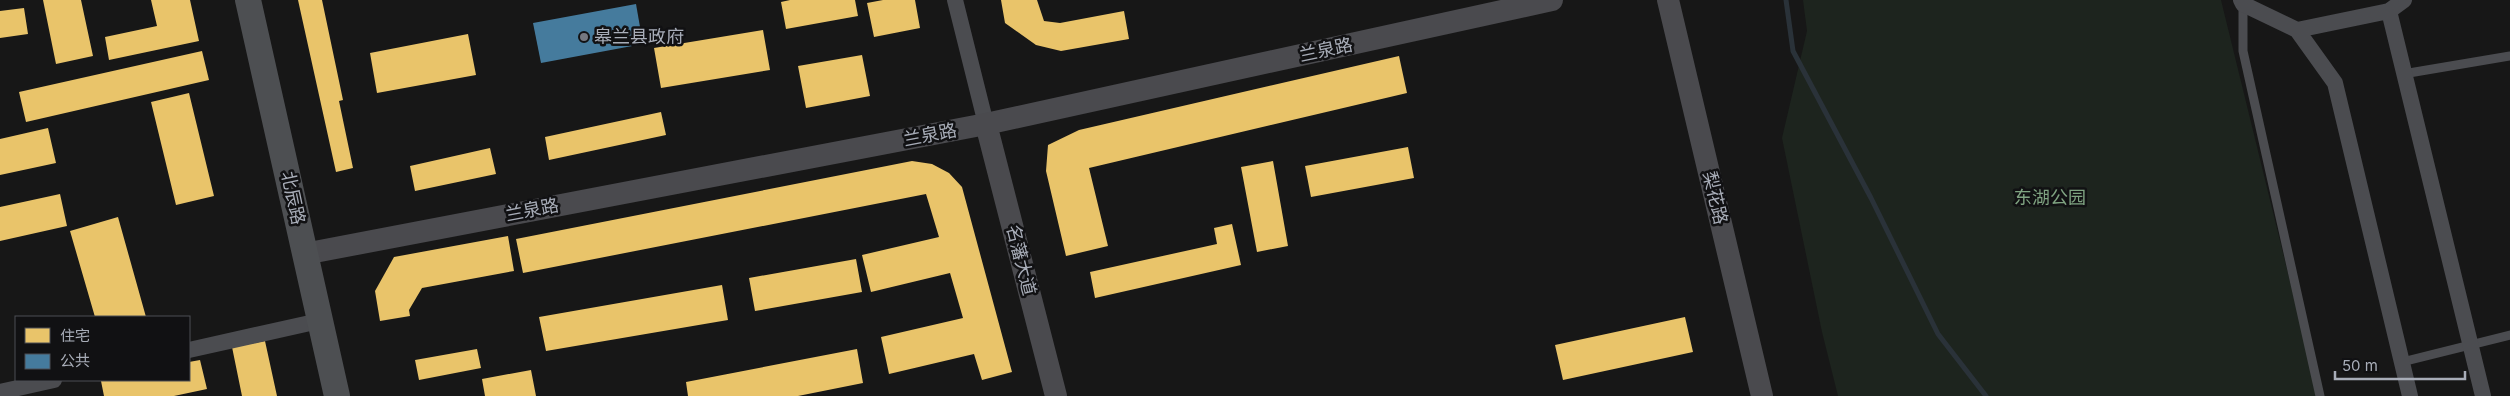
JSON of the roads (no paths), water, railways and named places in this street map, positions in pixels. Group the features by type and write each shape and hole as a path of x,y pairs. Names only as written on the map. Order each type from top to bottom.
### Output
{"main road":[{"name":"北辰路","path":"248,0 337,396"}],"street":[{"path":"955,0 986,124"},
{"name":"兰泉路","path":"304,254 986,124 1552,0"},
{"name":"梨花路","path":"1668,0 1762,396"},
{"path":"2297,30 2389,11 2404,0"},
{"path":"2242,2 2297,30 2335,83 2410,396"},
{"path":"2389,11 2483,396"},
{"name":"名藩大道","path":"986,124 1056,396"},
{"path":"190,350 320,321"},
{"path":"0,392 50,381"}],"lane":[{"path":"2242,2 2243,51 2320,396"},
{"path":"2403,74 2510,56"},
{"path":"2402,362 2510,335"}],"waterway":[{"path":"1786,0 1793,51 1871,198 1938,334 1986,396"}],"place":[{"name":"皋兰县政府","path":"584,37"}],"park label":[{"name":"东湖公园","path":"2050,198"}]}
